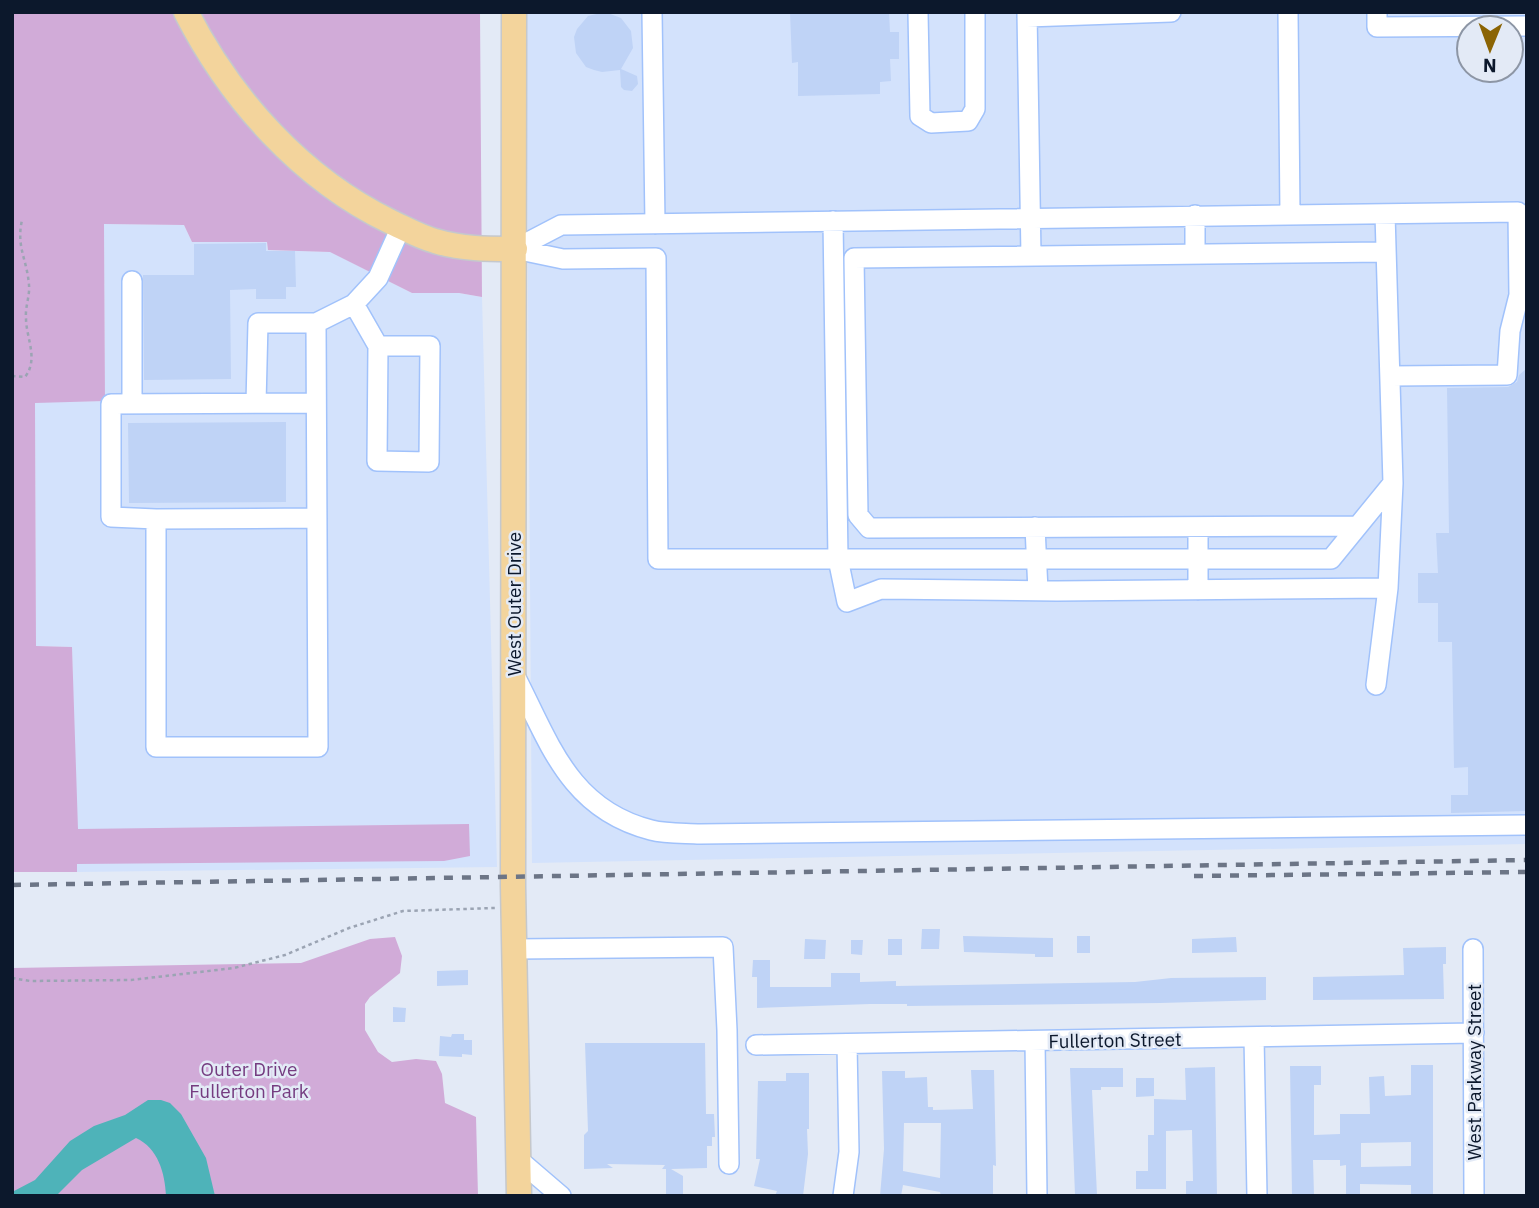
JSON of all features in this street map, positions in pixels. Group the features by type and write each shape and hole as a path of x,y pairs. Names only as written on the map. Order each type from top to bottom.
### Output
{"main road":[{"path":"186,12 241,97 290,153 346,197 401,228 436,242 463,247 515,249"},
{"name":"West Outer Drive","path":"514,12 514,908 519,1196"}],"street":[{"path":"652,12 655,224"},
{"path":"918,12 920,116 931,123 968,121 975,109 975,12"},
{"path":"1031,256 1027,15 1171,12"},
{"path":"1288,12 1290,214"},
{"path":"1377,12 1377,27 1527,26"},
{"path":"515,249 561,225 1518,212 1519,295 1510,331 1507,375 1391,376"},
{"path":"1376,685 1388,588 1393,483 1385,214"},
{"path":"1195,215 1195,254"},
{"path":"833,221 838,559 847,602 881,589 1038,591 1388,588"},
{"path":"256,403 258,323 316,323 354,304 378,278 401,228"},
{"path":"515,249 563,259 656,258 658,559 1331,559"},
{"path":"1356,526 869,528 858,515 854,258 1386,252"},
{"path":"132,281 132,404"},
{"path":"354,304 378,346 377,461 429,462 430,346 378,346"},
{"path":"156,519 156,747 318,747 316,323"},
{"path":"316,403 111,404 111,517 317,518"},
{"path":"1330,589 1331,559 1393,483"},
{"path":"1035,527 1038,591"},
{"path":"1198,527 1198,590"},
{"path":"514,673 561,767 574,785 594,804 622,820 652,830 699,834 1527,825"},
{"path":"515,950 723,947 729,1164"},
{"name":"West Parkway Street","path":"1473,949 1474,1196"},
{"name":"Fullerton Street","path":"756,1045 1474,1033"},
{"path":"1254,1037 1257,1196"},
{"path":"1035,1041 1037,1196"},
{"path":"843,1196 849,1152 847,1044"},
{"path":"519,1160 561,1196"}],"path":[{"path":"12,376 25,377 30,371 32,354 26,318 29,285 20,250 22,219"},
{"path":"12,978 30,981 131,980 234,968 285,955 349,928 403,911 514,908"}],"shaded area":[{"path":"526,12 1527,12 1527,844 532,863"},
{"path":"104,224 184,225 192,242 267,242 268,250 331,252 412,293 459,293 482,297 497,867 77,872 72,647 36,646 35,402 105,401"}],"green space":[{"path":"12,12 480,12 482,297 459,293 412,293 330,252 268,250 267,242 192,242 184,225 104,224 105,401 35,403 36,646 72,647 78,829 469,824 470,856 444,861 77,864 77,872 12,872"},
{"name":"Outer Drive Fullerton Park","path":"395,937 402,956 400,973 365,1004 365,1030 378,1052 392,1062 416,1059 436,1061 442,1074 445,1103 476,1117 478,1196 12,1196 12,968 301,963 370,939"}],"water":[{"path":"148,1100 170,1103 181,1114 206,1158 215,1196 166,1196 159,1162 150,1148 136,1138 82,1170 56,1196 12,1196 14,1191 35,1180 70,1141 94,1126 125,1115"}],"building":[{"path":"605,12 621,18 631,31 633,48 621,69 637,76 638,84 632,91 621,87 620,70 602,72 586,67 576,53 574,37 577,29 588,16"},
{"path":"790,12 889,12 890,32 899,32 899,59 890,59 891,81 880,82 880,94 798,96 798,62 792,63"},
{"path":"266,243 266,251 295,251 296,287 286,287 286,299 256,299 256,289 230,290 231,379 144,380 143,275 194,275 194,244"},
{"path":"1527,368 1527,811 1451,813 1451,795 1468,795 1468,767 1454,768 1452,642 1438,642 1438,603 1418,603 1418,573 1438,573 1436,533 1449,533 1447,388 1508,387 1517,382 1519,375"},
{"path":"286,422 286,502 129,503 128,423"},
{"path":"922,929 940,929 939,949 921,949"},
{"path":"963,936 1053,938 1053,957 964,952"},
{"path":"1077,936 1090,936 1090,953 1077,953"},
{"path":"1236,937 1237,952 1192,953 1192,939"},
{"path":"805,939 826,940 825,959 804,959"},
{"path":"888,939 902,939 902,955 888,955"},
{"path":"851,940 863,940 862,955 851,954"},
{"path":"1446,947 1446,964 1443,964 1444,999 1313,1000 1313,977 1404,975 1403,948"},
{"path":"753,960 770,960 770,987 831,987 831,973 860,973 860,982 896,981 896,986 1266,977 1266,1000 907,1006 870,1004 757,1008 757,977 752,977"},
{"path":"468,970 468,985 437,986 437,971"},
{"path":"393,1007 406,1008 405,1022 393,1022"},
{"path":"452,1034 464,1034 464,1040 472,1040 472,1055 439,1056 440,1036 451,1037"},
{"path":"585,1043 705,1043 706,1114 714,1114 715,1137 712,1137 712,1146 707,1146 707,1168 671,1169 683,1176 683,1196 666,1196 666,1169 662,1169 665,1165 607,1164 613,1168 584,1169 584,1135 588,1131"},
{"path":"1411,1065 1433,1065 1433,1196 1411,1196 1411,1185 1360,1184 1360,1196 1346,1196 1346,1165 1340,1166 1340,1160 1313,1160 1314,1195 1292,1195 1290,1066 1321,1066 1321,1085 1314,1085 1314,1135 1340,1134 1340,1114 1370,1114 1369,1077 1384,1076 1385,1096 1411,1095","holes":["1411,1142 1411,1166 1361,1167 1361,1143"]},
{"path":"1215,1067 1217,1196 1186,1196 1186,1181 1193,1181 1192,1130 1166,1131 1166,1189 1136,1189 1136,1171 1148,1171 1148,1135 1154,1135 1154,1099 1186,1100 1185,1068"},
{"path":"1070,1068 1123,1068 1123,1087 1101,1087 1101,1090 1092,1090 1097,1195 1075,1195"},
{"path":"971,1070 994,1070 996,1166 993,1165 993,1196 941,1196 940,1192 903,1185 901,1196 880,1196 884,1149 882,1071 905,1071 905,1078 927,1077 928,1107 933,1107 933,1110 973,1109","holes":["904,1123 941,1123 940,1178 903,1171"]},
{"path":"786,1073 809,1073 808,1154 803,1196 775,1196 777,1191 754,1186 760,1159 756,1159 758,1081 786,1081"},
{"path":"1136,1078 1154,1078 1154,1096 1136,1097"}],"railway":[{"path":"12,885 1527,860"},
{"path":"1194,876 1527,872"}]}
